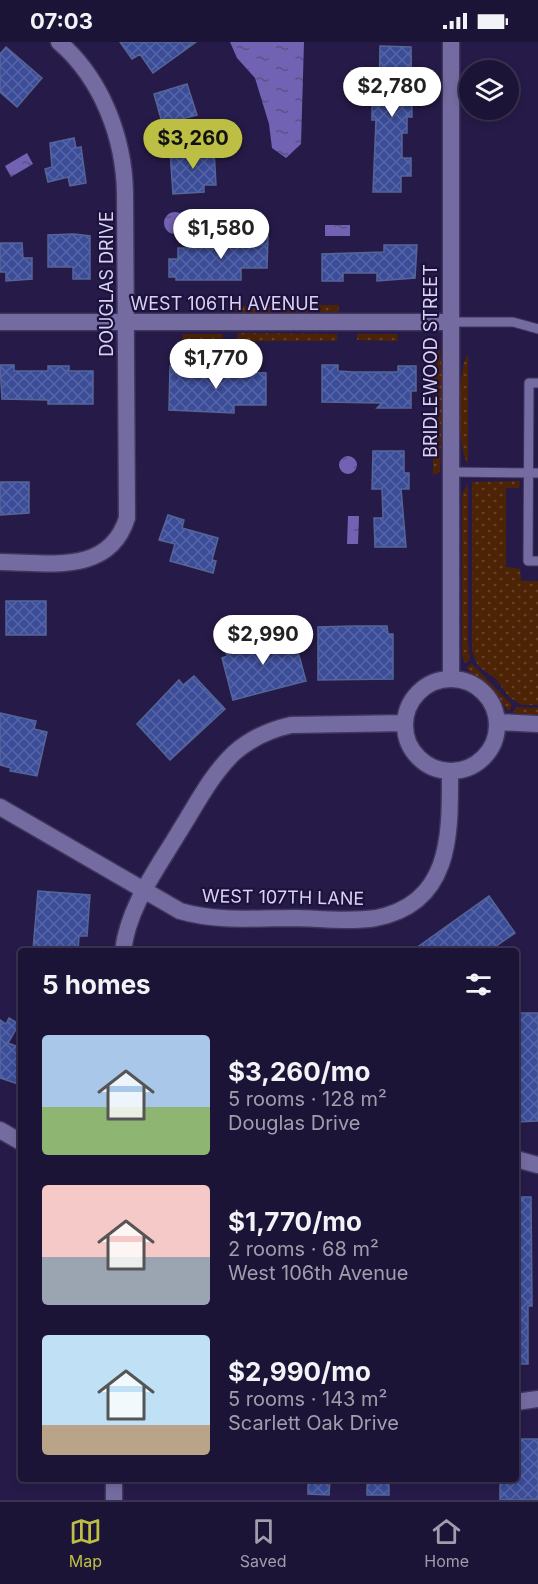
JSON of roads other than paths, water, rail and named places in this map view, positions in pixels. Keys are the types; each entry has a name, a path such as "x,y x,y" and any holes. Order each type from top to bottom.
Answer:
{"street":[{"name":"DOUGLAS DRIVE","path":"0,562 85,561 99,556 116,541 126,521 128,507 125,175 119,144 96,87 59,42"},
{"name":"BRIDLEWOOD STREET","path":"450,680 451,42"},
{"name":"WEST 106TH AVENUE","path":"0,322 449,322"},
{"path":"450,680 468,682 482,692 493,706 497,722 494,741 484,757 468,767 450,771 432,767 417,756 408,741 405,723 409,706 419,692 434,683 450,680"},
{"path":"497,722 538,724"},
{"path":"124,948 130,919 143,892 207,785 247,742 274,729 291,725 405,723"},
{"name":"WEST 107TH LANE","path":"0,807 143,892 180,911 212,917 362,919 387,915 420,896 435,879 449,843 450,771"},
{"path":"0,1130 18,1140"},
{"path":"519,1160 538,1165"},
{"path":"519,1402 538,1399"},
{"path":"114,1482 114,1500"}],"lane":[{"path":"449,322 513,322 538,330"},
{"path":"538,383 529,383 534,428 533,519 528,561 538,561"},
{"path":"449,472 533,472"}],"water":[{"path":"230,42 304,42 301,144 286,158 272,148 269,124 255,78 237,58"},
{"path":"27,153 33,164 11,177 5,166"},
{"path":"175,212 183,215 186,223 183,231 175,234 167,231 164,223 167,215"},
{"path":"325,225 350,225 350,236 325,236"},
{"path":"348,456 356,461 357,465 352,473 348,474 340,469 339,465 344,457"},
{"path":"348,516 359,516 358,544 347,544"}]}
